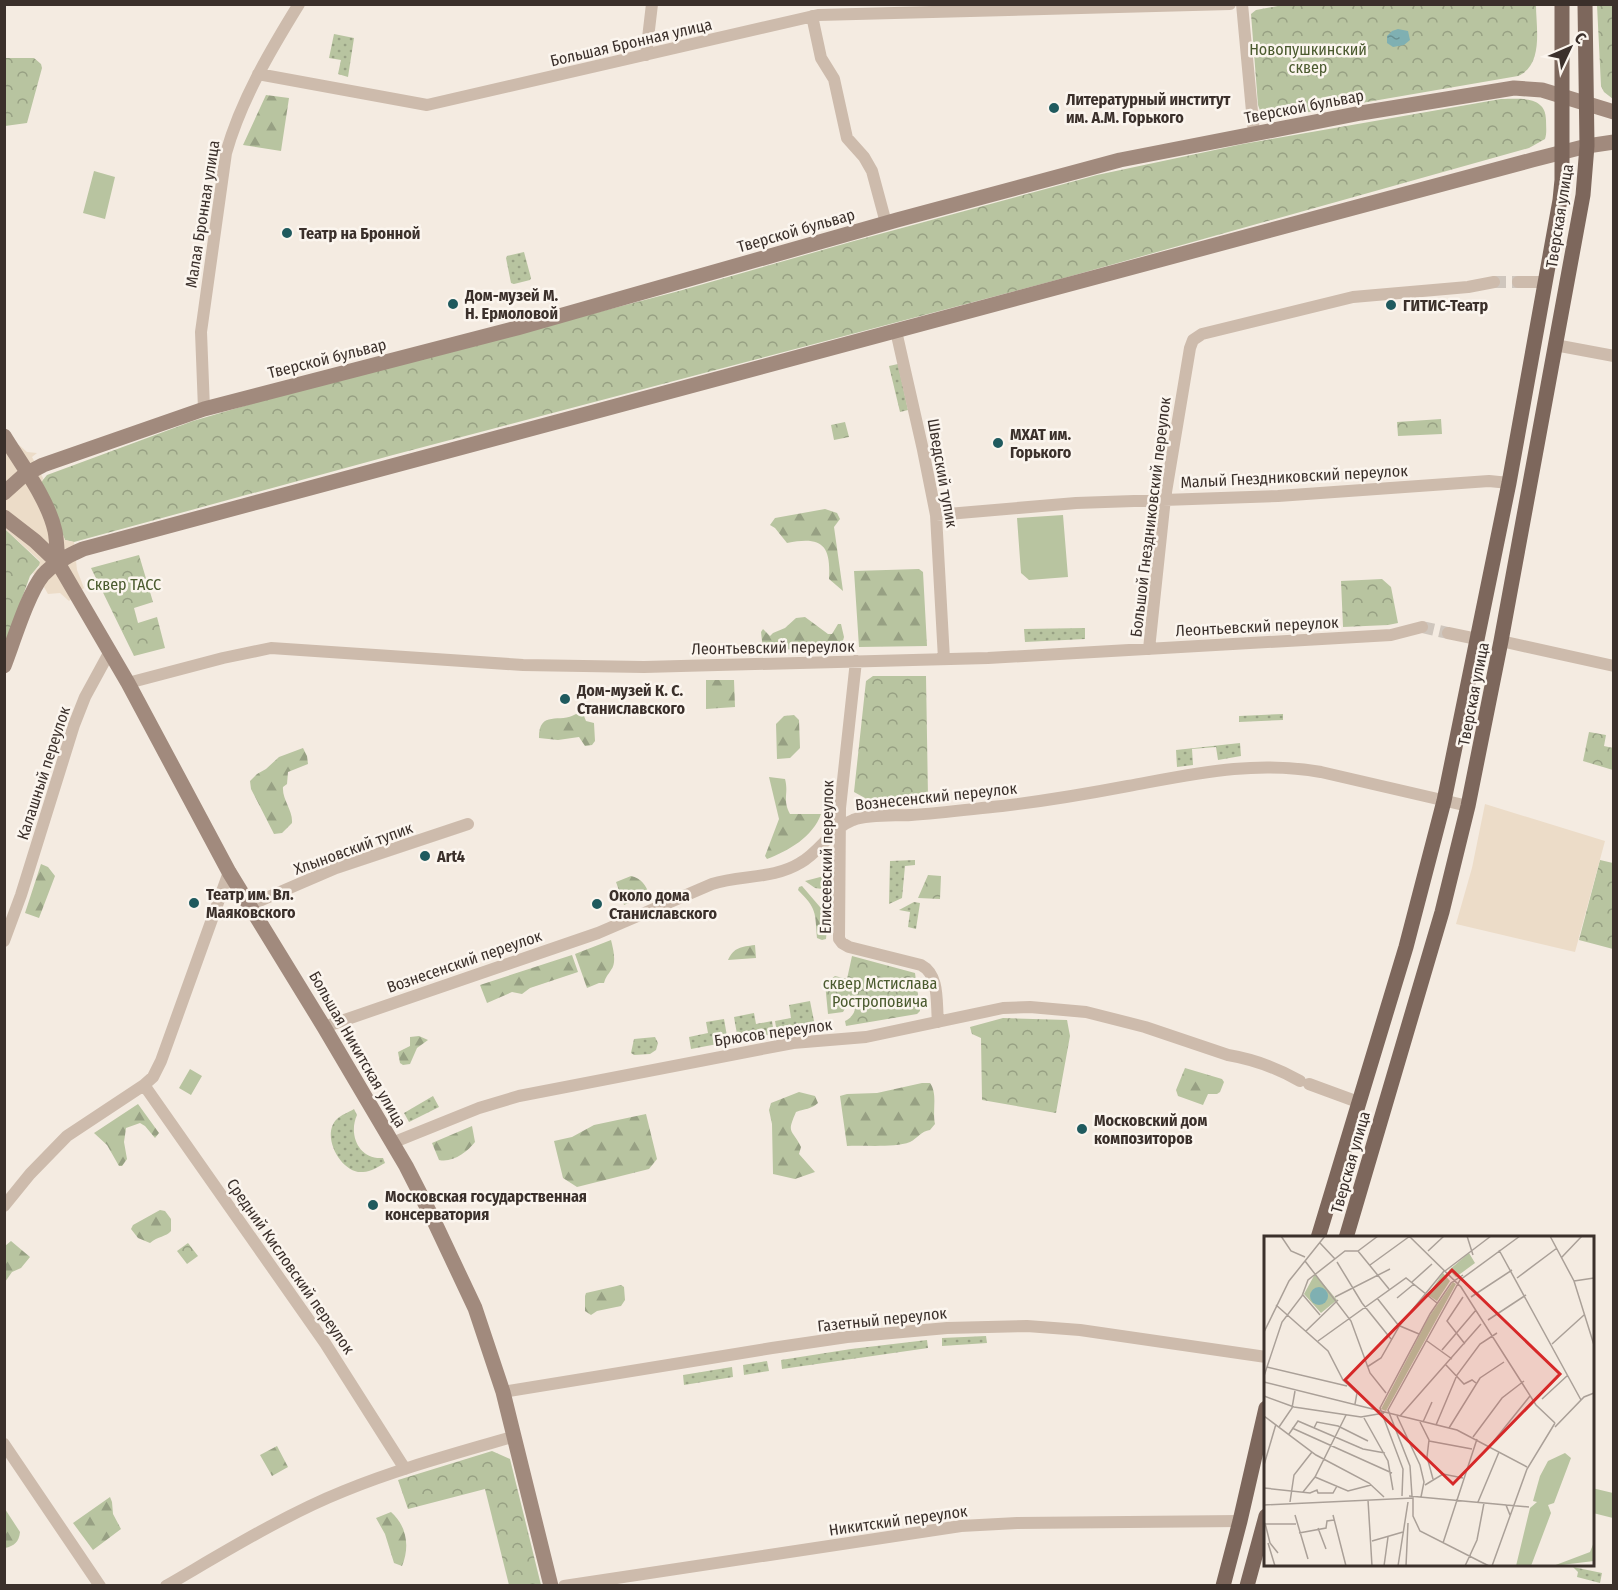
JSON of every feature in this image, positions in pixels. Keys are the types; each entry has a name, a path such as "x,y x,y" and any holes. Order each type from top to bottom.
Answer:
{"main road":[{"name":"Тверская улица","path":"1319,1236 1409,936 1444,801 1509,483 1560,200 1563,96 1562,4"},
{"name":"Тверская улица","path":"1347,1236 1439,922 1468,806 1501,641 1582,195 1587,146 1585,4"},
{"name":"Тверской бульвар","path":"4,493 28,473 43,465 204,409 526,325 1110,162 1361,113 1520,88 1542,90 1614,112"},
{"path":"4,666 22,619 44,574 83,549 1562,152 1614,142"},
{"path":"4,436 28,473 53,523 58,563"},
{"path":"4,517 35,541 58,563"},
{"name":"Большая Никитская улица","path":"58,563 128,683 229,872 324,1027 392,1143 434,1221 475,1308 504,1392 551,1586"},
{"path":"1223,1586 1264,1417"},
{"path":"1247,1586 1264,1523"}],"street":[{"name":"Малая Бронная улица","path":"204,409 201,332 224,161 229,140 258,74 299,4"},
{"path":"646,55 652,4"},
{"name":"Большая Бронная улица","path":"258,74 427,105 646,55 808,13 1009,11 1230,4"},
{"path":"1242,4 1254,134"},
{"path":"808,13 821,58 834,79 847,138 864,156 872,171 886,223"},
{"path":"1518,282 1545,282"},
{"name":"Большой Гнездниковский переулок","path":"1149,649 1165,498 1193,340 1198,336 1353,297 1488,283"},
{"name":"Шведский тупик","path":"896,331 936,516 944,659"},
{"path":"1555,345 1614,356"},
{"name":"Малый Гнездниковский переулок","path":"936,516 1023,507 1165,498 1278,496 1489,481 1509,483"},
{"name":"Леонтьевский переулок","path":"128,683 271,648 533,665 644,667 944,659 1149,649 1391,635 1422,627"},
{"path":"1448,633 1477,639"},
{"path":"1501,641 1614,666"},
{"name":"Калашный переулок","path":"4,941 21,895 74,725 85,697 109,653"},
{"name":"Елисеевский переулок","path":"856,662 839,829 838,936 840,941 849,947 921,965 930,971 934,980 938,1022"},
{"name":"Вознесенский переулок","path":"324,1027 598,933 712,884 728,879 790,869 812,856 847,823 860,818 929,814 1056,800 1175,778 1261,766 1321,772 1468,806"},
{"name":"Хлыновский тупик","path":"250,905 336,868 468,824"},
{"path":"4,1206 21,1184 67,1136 153,1077 161,1061 229,872"},
{"name":"Брюсов переулок","path":"392,1143 479,1108 530,1094 793,1043 866,1037 1003,1008 1040,1007 1086,1012 1144,1027 1291,1075 1305,1083 1358,1102"},
{"name":"Средний Кисловский переулок","path":"144,1085 325,1343 405,1469"},
{"name":"Газетный переулок","path":"504,1392 847,1337 969,1327 1027,1326 1080,1330 1264,1357"},
{"path":"166,1586 323,1500 405,1469 515,1436"},
{"path":"4,1444 100,1586"},
{"name":"Никитский переулок","path":"564,1586 961,1526 1017,1523 1240,1521"}],"green space":[{"name":"Новопушкинский сквер","path":"1288,4 1536,5 1537,45 1532,63 1518,76 1268,119 1262,116 1258,105 1251,14 1256,10"},
{"path":"1597,5 1613,5 1613,99 1604,92 1601,86"},
{"path":"334,34 354,38 348,77 338,74 341,60 329,58"},
{"path":"5,58 34,58 41,64 42,68 27,123 5,126"},
{"path":"266,95 289,98 281,151 243,145"},
{"path":"1501,99 1530,100 1542,106 1546,120 1545,139 1529,148 1064,278 393,455 74,542 65,540 41,486 47,475 193,421 281,395 679,291 1097,175 1243,144"},
{"path":"94,171 115,177 105,219 83,213"},
{"path":"524,252 531,278 511,283 506,258"},
{"path":"898,364 908,410 900,412 889,366"},
{"path":"1441,419 1442,434 1398,436 1397,422"},
{"path":"845,422 849,437 834,440 831,425"},
{"path":"825,509 837,513 840,519 834,527 843,591 829,579 828,558 822,546 809,541 787,543 770,525 775,518"},
{"path":"1063,515 1068,577 1029,580 1021,573 1017,518"},
{"path":"5,529 41,563 30,576 5,645"},
{"name":"Сквер ТАСС","path":"139,555 153,602 134,608 138,623 157,617 165,648 134,656 91,568"},
{"path":"919,569 923,572 927,646 859,647 854,571"},
{"path":"1382,579 1391,587 1398,623 1343,627 1341,581"},
{"path":"805,617 828,634 832,634 838,624 841,624 844,637 841,648 763,650 761,632 763,629 770,636 785,628 796,618"},
{"path":"1085,628 1085,639 1025,642 1024,629"},
{"path":"873,676 926,676 928,797 916,804 869,805 865,798 854,792 866,681"},
{"path":"706,680 734,680 735,707 706,709"},
{"path":"576,714 594,723 595,741 592,745 585,746 579,737 558,740 539,738 540,729 546,720"},
{"path":"1283,714 1283,720 1239,722 1239,716"},
{"path":"794,715 799,720 800,748 790,758 777,759 776,724 784,716"},
{"path":"1589,732 1606,735 1604,746 1613,748 1613,770 1583,761"},
{"path":"1240,743 1241,756 1218,760 1216,747 1192,749 1193,765 1177,767 1176,750"},
{"path":"303,748 308,764 288,772 287,784 283,787 292,823 282,833 274,834 251,789 250,781 279,757"},
{"path":"769,777 785,779 786,804 790,814 821,814 812,830 799,842 767,859 765,856 779,819"},
{"path":"915,860 915,865 905,866 902,898 889,904 890,861"},
{"path":"1600,860 1613,863 1613,949 1579,940"},
{"path":"41,864 48,867 55,876 39,918 25,913"},
{"path":"928,875 941,876 940,899 918,898"},
{"path":"631,876 643,882 649,894 624,905 616,882"},
{"path":"824,876 830,882 829,900 825,901 822,889 815,888 805,881"},
{"path":"802,886 820,907 829,906 826,939 817,938 814,911 798,890"},
{"path":"914,902 920,903 916,929 908,927 910,912 899,910"},
{"path":"611,940 614,955 613,967 604,983 587,988 575,954"},
{"path":"755,945 756,958 728,960 738,948"},
{"path":"572,955 578,972 530,988 522,994 512,992 487,1003 480,985"},
{"name":"сквер Мстислава Ростроповича","path":"852,956 915,973 920,1011 917,1014 846,1026 845,1021 852,1016 855,1009 849,994 842,1001 846,1007 843,1012 828,1014 825,983 835,976 847,979"},
{"path":"810,1001 815,1026 777,1033 775,1021 791,1018 789,1005"},
{"path":"754,1013 756,1024 772,1021 774,1034 738,1040 734,1017"},
{"path":"1003,1018 1067,1020 1070,1036 1056,1113 982,1100 981,1038 972,1034 970,1027"},
{"path":"724,1019 728,1042 691,1049 689,1037 708,1033 706,1022"},
{"path":"419,1036 428,1040 417,1048 410,1064 403,1065 400,1063 398,1052 410,1046 410,1037"},
{"path":"655,1037 658,1043 656,1050 650,1054 634,1055 631,1053 634,1039"},
{"path":"1185,1068 1222,1079 1224,1082 1220,1092 1208,1094 1203,1105 1178,1096 1176,1090"},
{"path":"190,1069 202,1076 191,1095 179,1088"},
{"path":"930,1083 934,1092 935,1124 930,1130 903,1144 847,1146 840,1096 877,1093"},
{"path":"799,1092 815,1096 818,1103 796,1112 791,1124 791,1131 801,1147 799,1154 815,1172 795,1179 773,1174 772,1124 769,1110 771,1103"},
{"path":"433,1096 439,1107 409,1122 404,1113"},
{"path":"138,1104 159,1133 155,1138 140,1123 126,1128 124,1142 127,1159 122,1166 119,1166 107,1145 94,1133"},
{"path":"354,1109 357,1115 354,1130 358,1145 368,1155 383,1158 385,1163 366,1172 355,1171 347,1167 335,1152 332,1143 332,1126 337,1119"},
{"path":"646,1114 657,1159 649,1169 577,1187 563,1178 554,1141 572,1137 594,1125"},
{"path":"472,1126 475,1142 472,1146 454,1158 439,1160 432,1143"},
{"path":"160,1210 165,1211 171,1219 171,1231 150,1243 138,1238 131,1229 133,1225"},
{"path":"11,1241 30,1257 21,1268 12,1272 5,1282 5,1246"},
{"path":"188,1243 198,1256 187,1264 177,1251"},
{"path":"621,1285 624,1287 625,1300 621,1306 597,1311 591,1315 585,1311 586,1293"},
{"path":"986,1336 987,1343 942,1346 942,1338"},
{"path":"927,1340 928,1348 782,1369 781,1360"},
{"path":"767,1361 769,1371 744,1375 743,1365"},
{"path":"732,1367 733,1377 684,1385 683,1375"},
{"path":"277,1446 288,1467 272,1476 260,1455"},
{"path":"492,1451 510,1459 541,1585 509,1585 485,1489 408,1509 398,1480"},
{"path":"1594,1488 1613,1493 1613,1518 1594,1513"},
{"path":"110,1497 113,1514 121,1529 93,1550 73,1523"},
{"path":"5,1509 20,1532 16,1543 5,1548"},
{"path":"391,1512 401,1524 406,1537 406,1552 402,1566 394,1563 385,1534 376,1518"},
{"path":"1573,1567 1602,1573 1600,1583 1577,1577 1578,1572"}],"shaded area":[{"path":"19,445 27,452 37,453 32,457 43,478 41,486 65,540 74,542 77,570 84,588 69,601 60,593 48,594 33,573 39,567 40,561 5,529 5,447 11,448"},
{"path":"1485,804 1605,841 1575,952 1456,924 1472,868"}],"water":[{"path":"1398,29 1408,31 1410,40 1404,45 1393,47 1387,43 1387,36"}],"tunnel":[{"path":"1494,282 1518,282"},
{"path":"1422,627 1448,633"}],"place":[{"name":"Литературный институт им. А.М. Горького","path":"1054,108"},
{"name":"Театр на Бронной","path":"287,233"},
{"name":"Дом-музей М. Н. Ермоловой","path":"453,304"},
{"name":"ГИТИС-Театр","path":"1391,305"},
{"name":"МХАТ им. Горького","path":"998,443"},
{"name":"Дом-музей К. С. Станиславского","path":"565,699"},
{"name":"Art4","path":"425,856"},
{"name":"Театр им. Вл. Маяковского","path":"194,903"},
{"name":"Около дома Станиславского","path":"597,904"},
{"name":"Московский дом композиторов","path":"1082,1129"},
{"name":"Московская государственная консерватория","path":"373,1205"}]}
